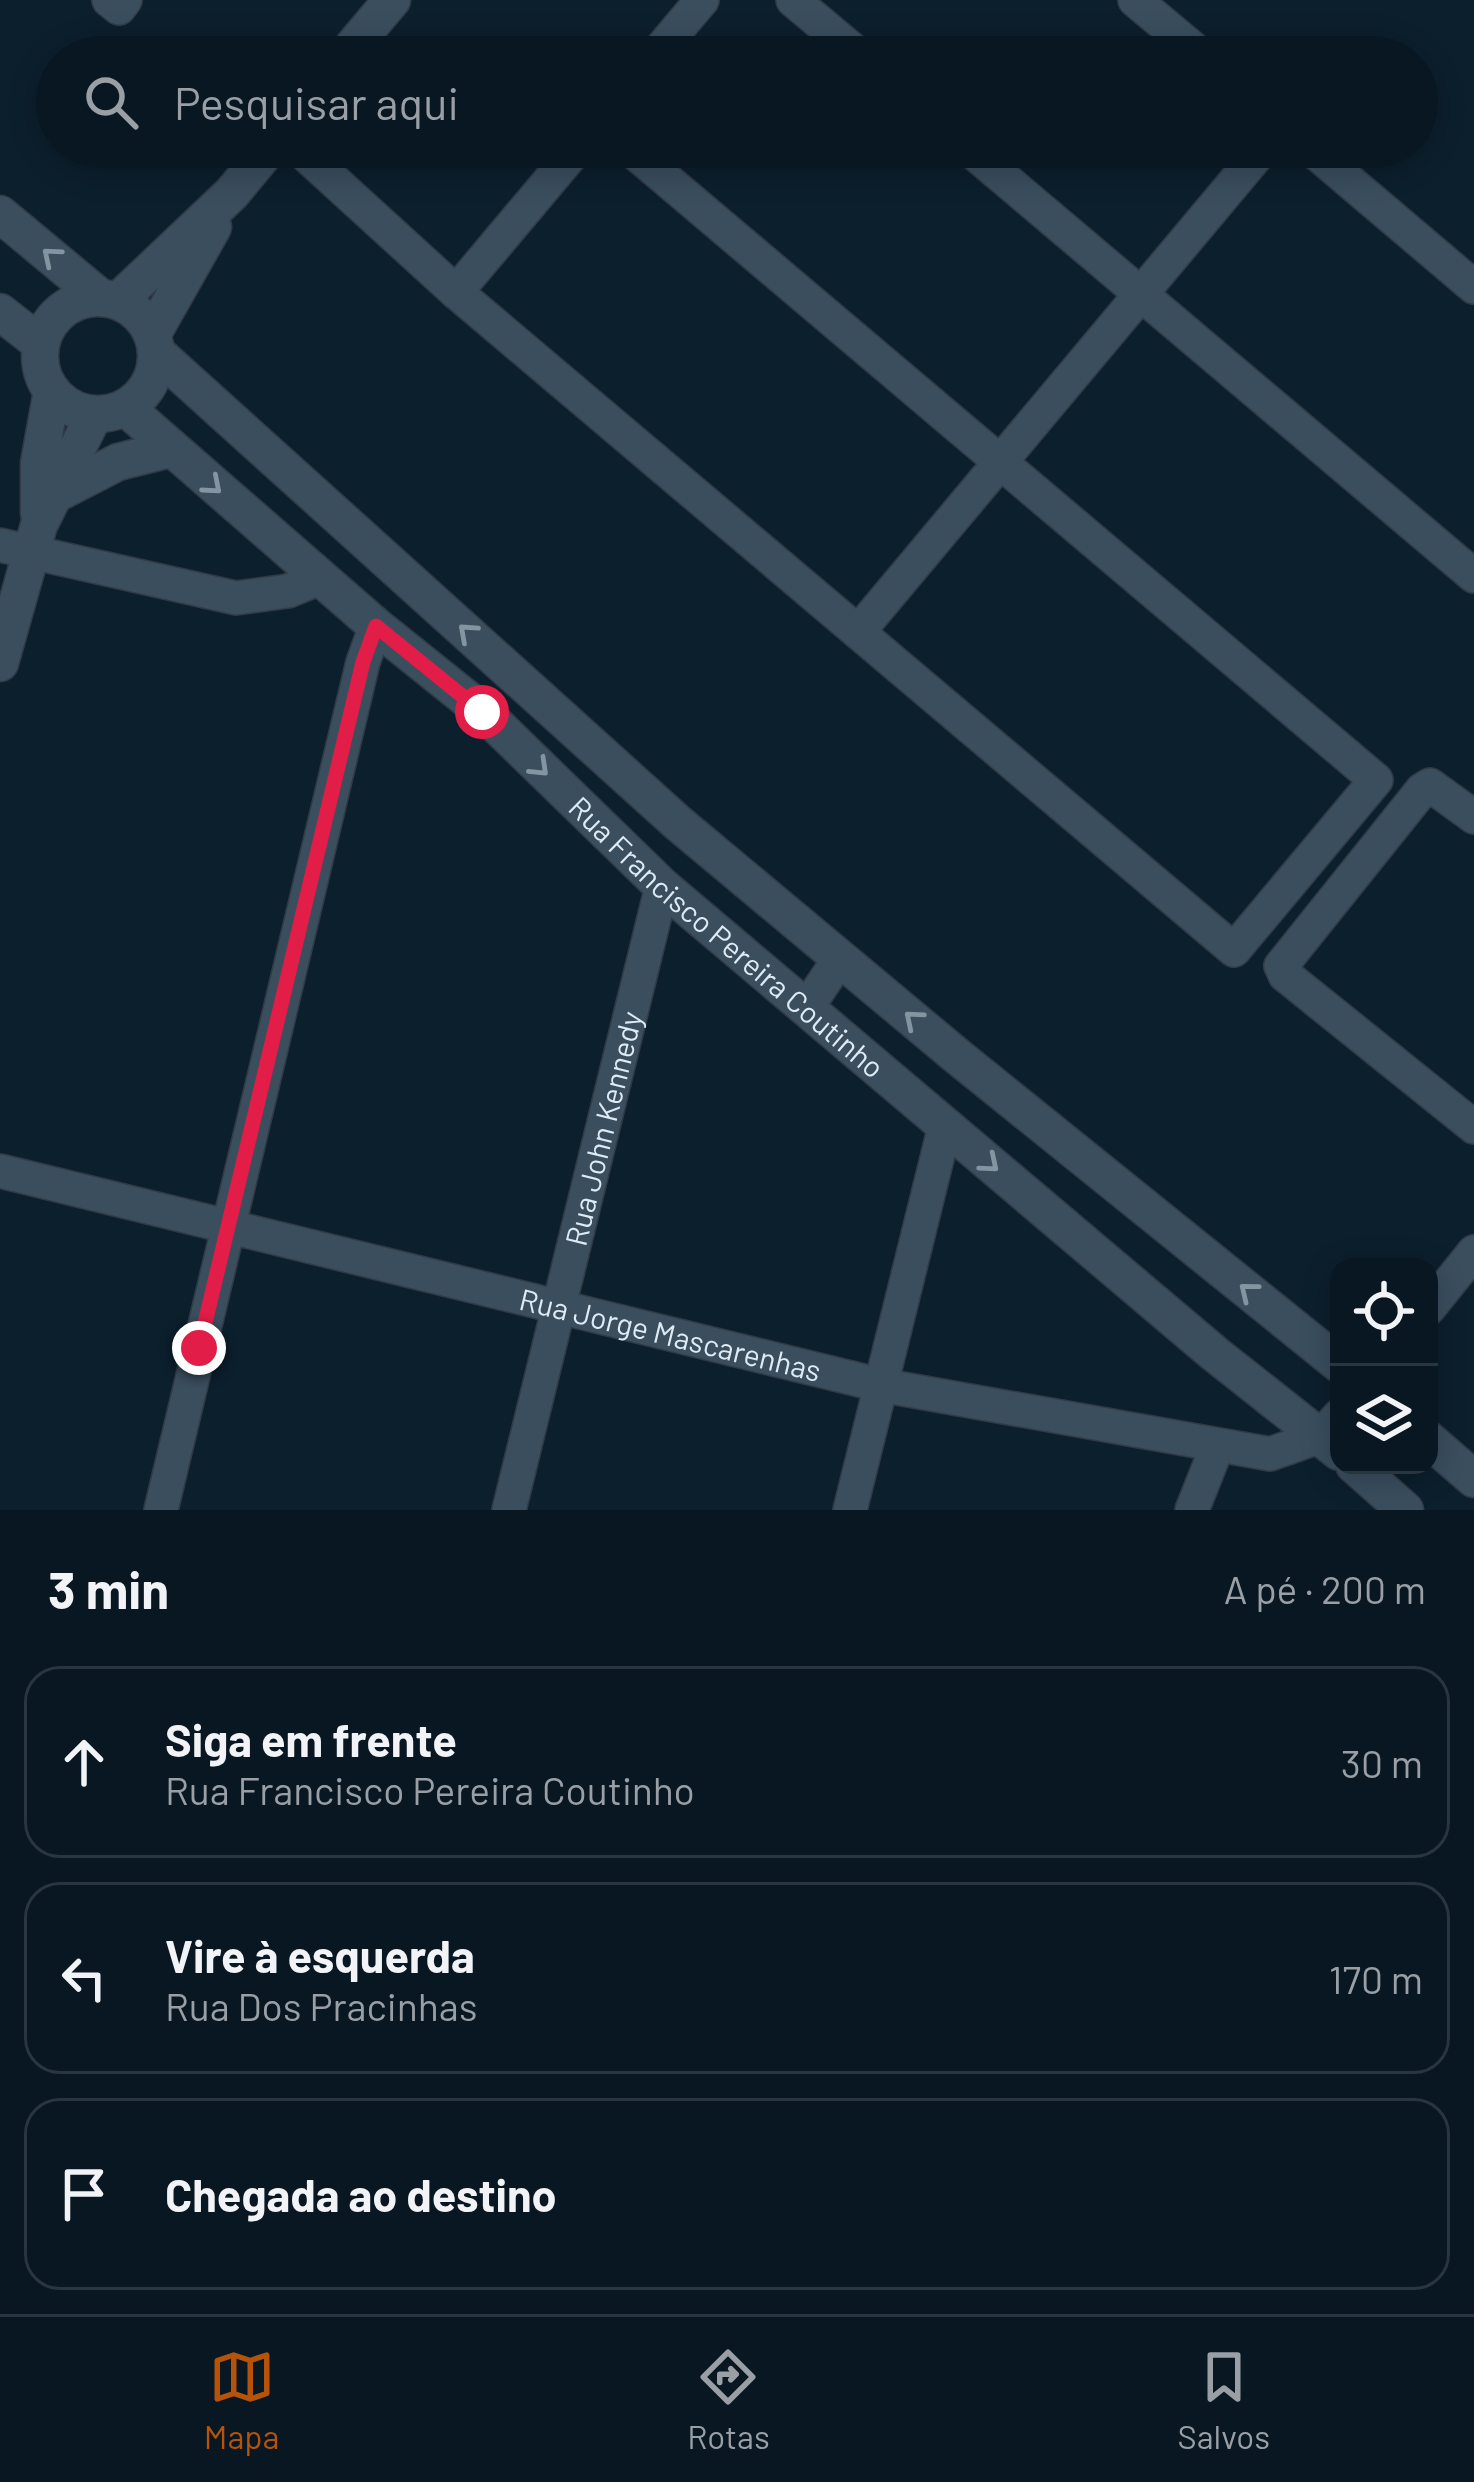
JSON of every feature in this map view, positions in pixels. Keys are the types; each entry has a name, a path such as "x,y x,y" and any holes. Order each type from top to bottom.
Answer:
{"street":[{"path":"109,0 118,8 125,0"},
{"path":"362,36 392,0"},
{"path":"672,36 702,0"},
{"path":"794,0 836,36"},
{"path":"1135,0 1178,36"},
{"path":"110,411 63,404 43,377 41,344 56,315 85,299 109,300 232,193 253,168"},
{"path":"320,168 456,292 1234,950 1376,780 653,168"},
{"path":"456,292 560,168"},
{"path":"993,168 1474,576"},
{"path":"858,632 1246,168"},
{"path":"1334,168 1474,287"},
{"path":"31,530 110,411 149,384 154,344 232,193"},
{"path":"0,214 109,300 144,321 154,344"},
{"path":"0,312 41,344"},
{"name":"Rua Francisco Pereira Coutinho","path":"154,344 678,823 1330,1357"},
{"path":"0,663 31,530 52,392"},
{"name":"Rua Francisco Pereira Coutinho","path":"110,411 170,449 482,712 662,886 1215,1354 1330,1433"},
{"path":"31,530 118,462 170,449"},
{"path":"31,530 236,598 288,590 320,578"},
{"path":"161,1510 363,662 376,626"},
{"path":"1474,817 1430,784 1280,966 1285,975 1474,1127"},
{"name":"Rua John Kennedy","path":"509,1510 662,886"},
{"path":"806,1009 840,958"},
{"path":"850,1510 945,1126"},
{"name":"Rua Jorge Mascarenhas","path":"0,1171 880,1385 1270,1454 1330,1436"},
{"path":"1438,1297 1474,1252"},
{"path":"1192,1510 1217,1447"},
{"path":"1438,1449 1474,1479"},
{"path":"1364,1474 1405,1510"}],"route":[{"path":"199,1348 363,662 376,626 482,712"}]}
